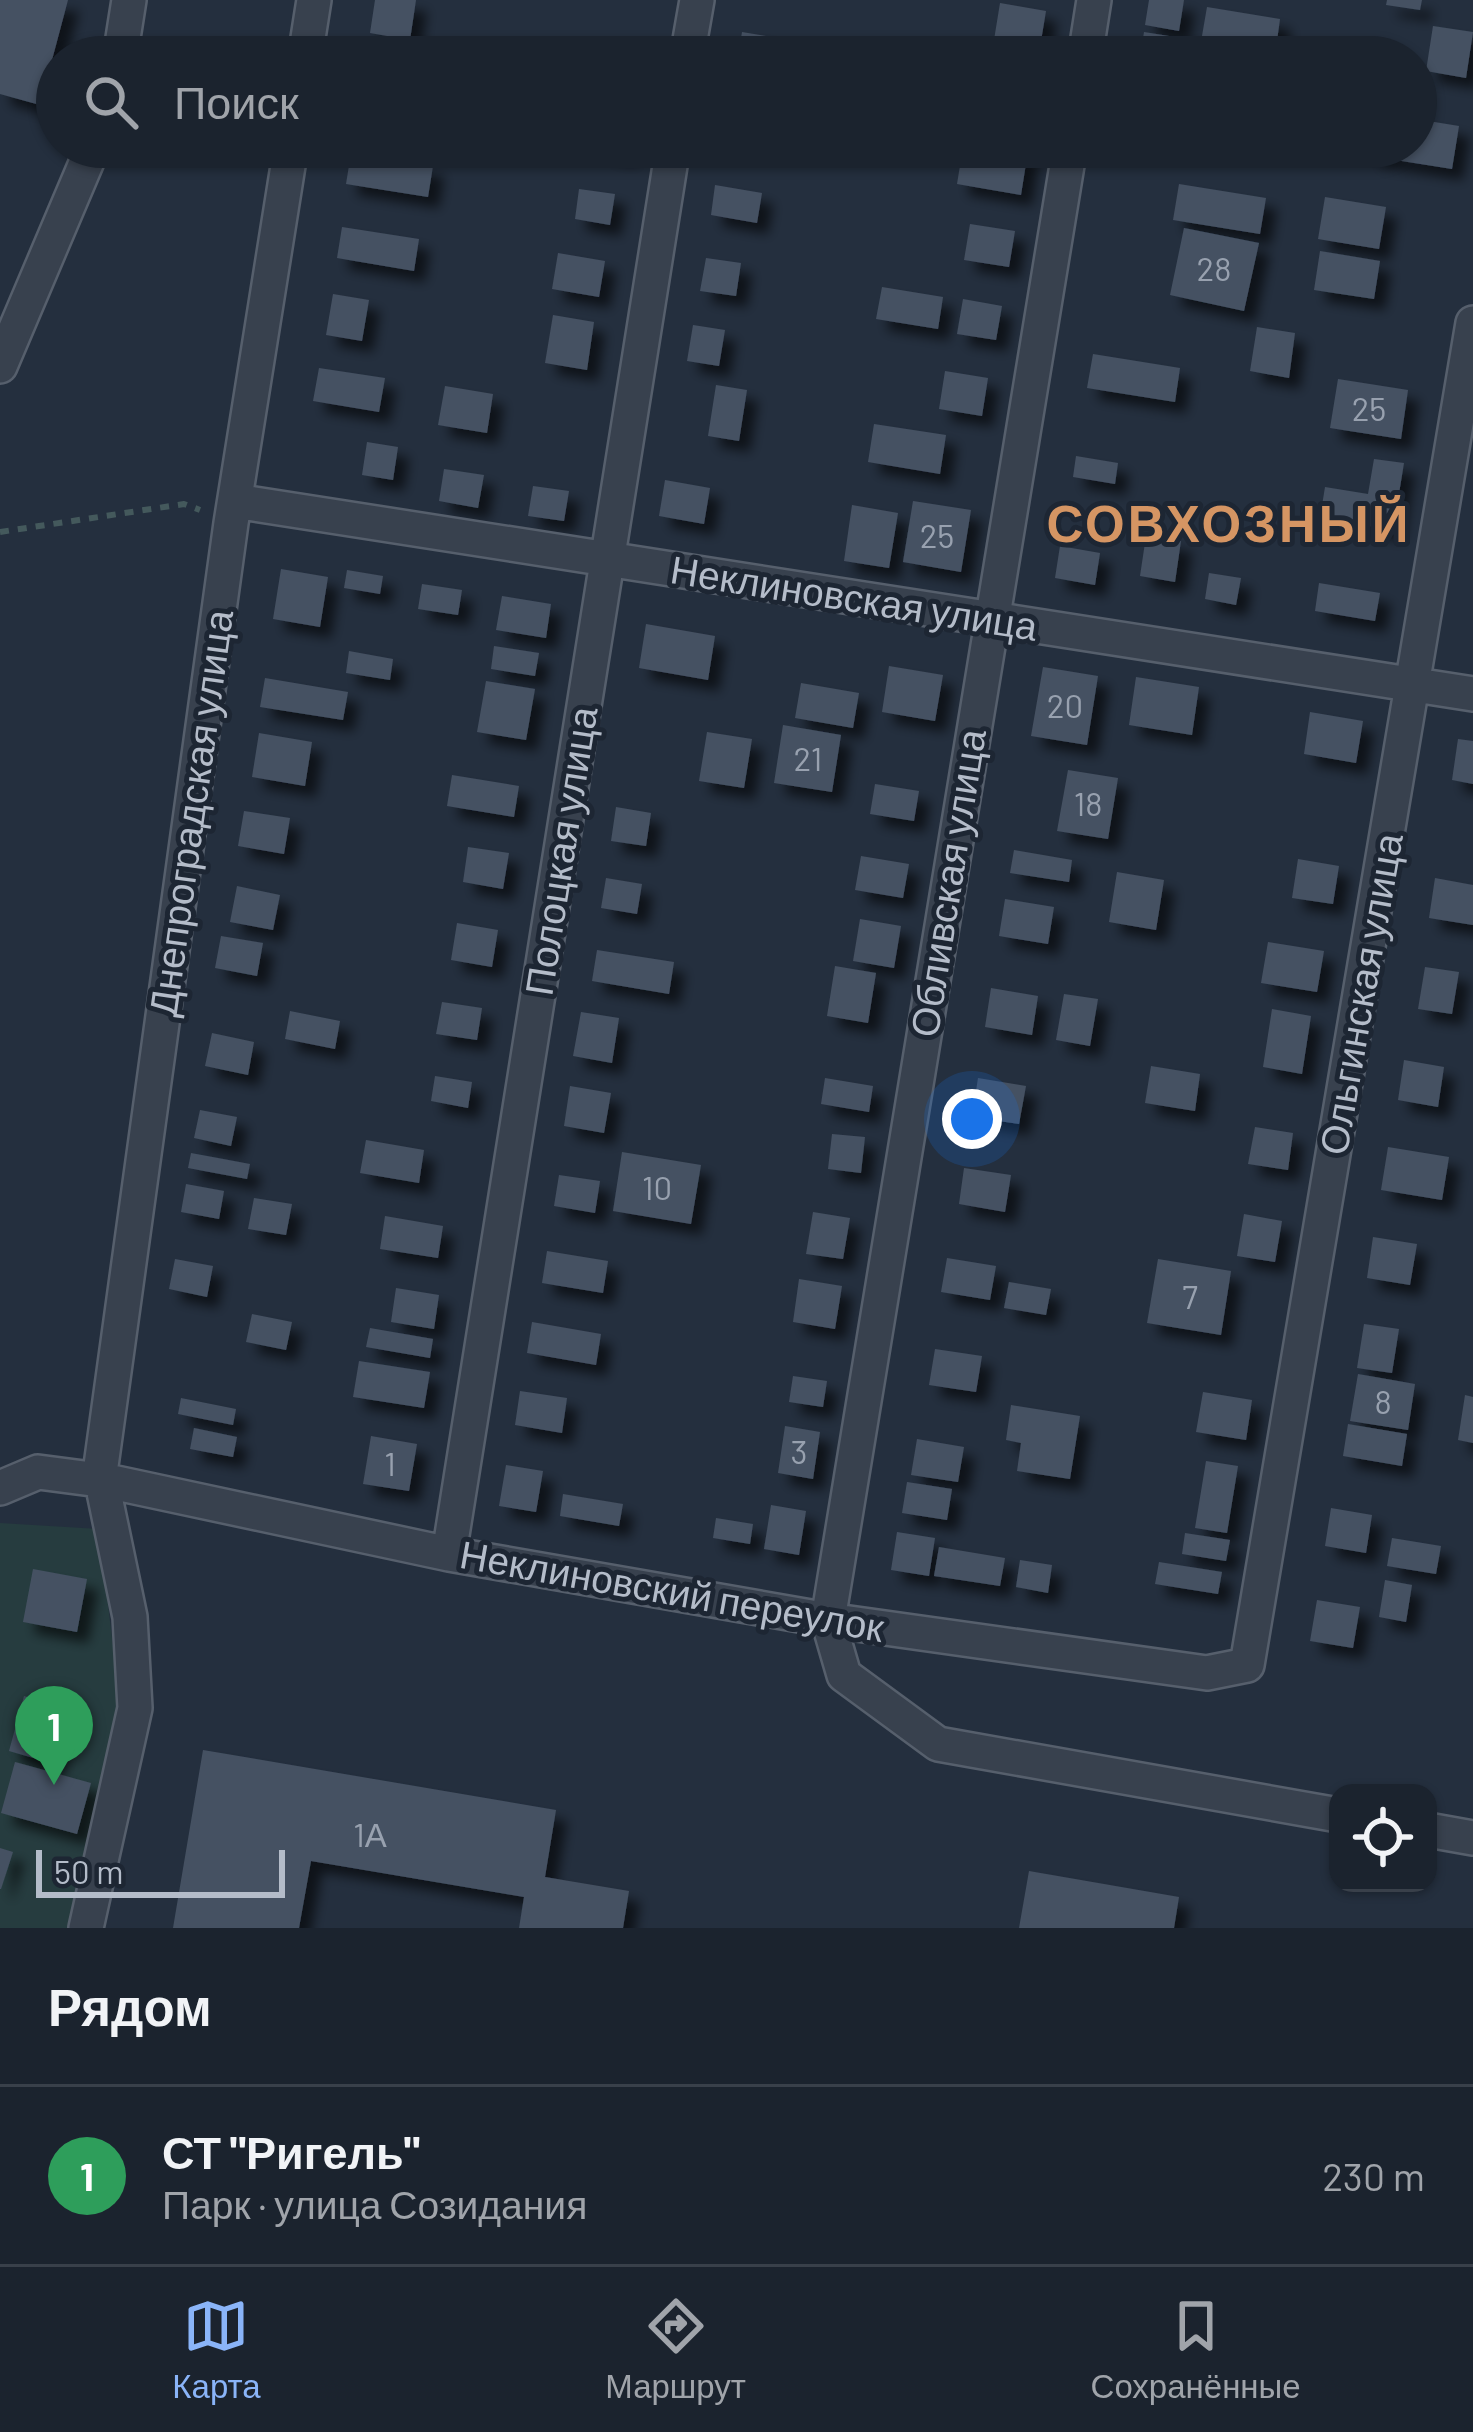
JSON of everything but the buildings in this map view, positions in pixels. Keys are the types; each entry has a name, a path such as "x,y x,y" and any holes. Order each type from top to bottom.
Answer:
{"street":[{"path":"123,36 129,0"},
{"path":"308,36 314,0"},
{"path":"691,36 697,0"},
{"path":"1088,36 1094,0"},
{"path":"0,366 84,168"},
{"name":"Днепроградская улица","path":"100,1481 233,512 288,168"},
{"name":"Полоцкая улица","path":"448,1554 670,168"},
{"name":"Обливская улица","path":"828,1620 1067,168"},
{"name":"Ольгинская улица","path":"1247,1665 1473,322"},
{"name":"Неклиновская улица","path":"233,512 608,560 1473,694"},
{"name":"Неклиновский переулок","path":"0,1488 38,1472 448,1554 828,1620 1207,1673 1247,1665"},
{"path":"86,1928 135,1708 130,1617 100,1481"},
{"path":"828,1620 844,1675 938,1744 1329,1812"},
{"path":"1437,1832 1473,1838"}],"path":[{"path":"0,532 184,504 233,512"}],"green space":[{"path":"0,1523 99,1529 121,1713 79,1928 0,1928"}],"place":[{"name":"СТ \"Ригель\"","path":"54,1785"}],"district":[{"name":"СОВХОЗНЫЙ","path":"1229,524"}]}
